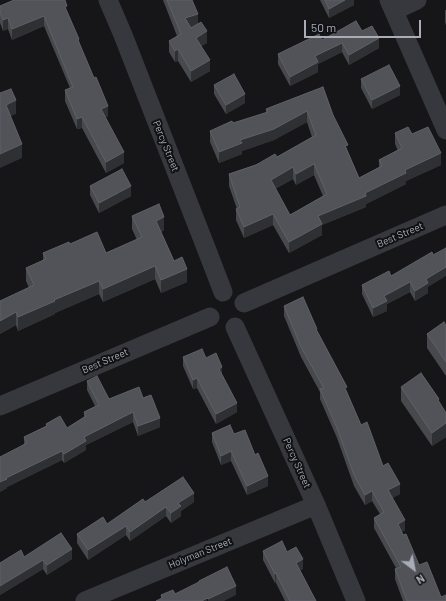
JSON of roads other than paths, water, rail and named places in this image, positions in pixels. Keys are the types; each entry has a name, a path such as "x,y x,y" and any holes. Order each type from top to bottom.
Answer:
{"street":[{"name":"Percy Street","path":"108,0 222,292"},
{"path":"417,0 391,5 446,130"},
{"name":"Best Street","path":"244,303 446,215"},
{"path":"222,292 235,294 240,297 245,305 244,318 235,327 223,328 212,321 210,317 209,311 212,299 222,292"},
{"name":"Best Street","path":"0,406 210,317"},
{"name":"Percy Street","path":"235,327 316,505 356,601"},
{"name":"Holyman Street","path":"84,601 316,505"}]}
